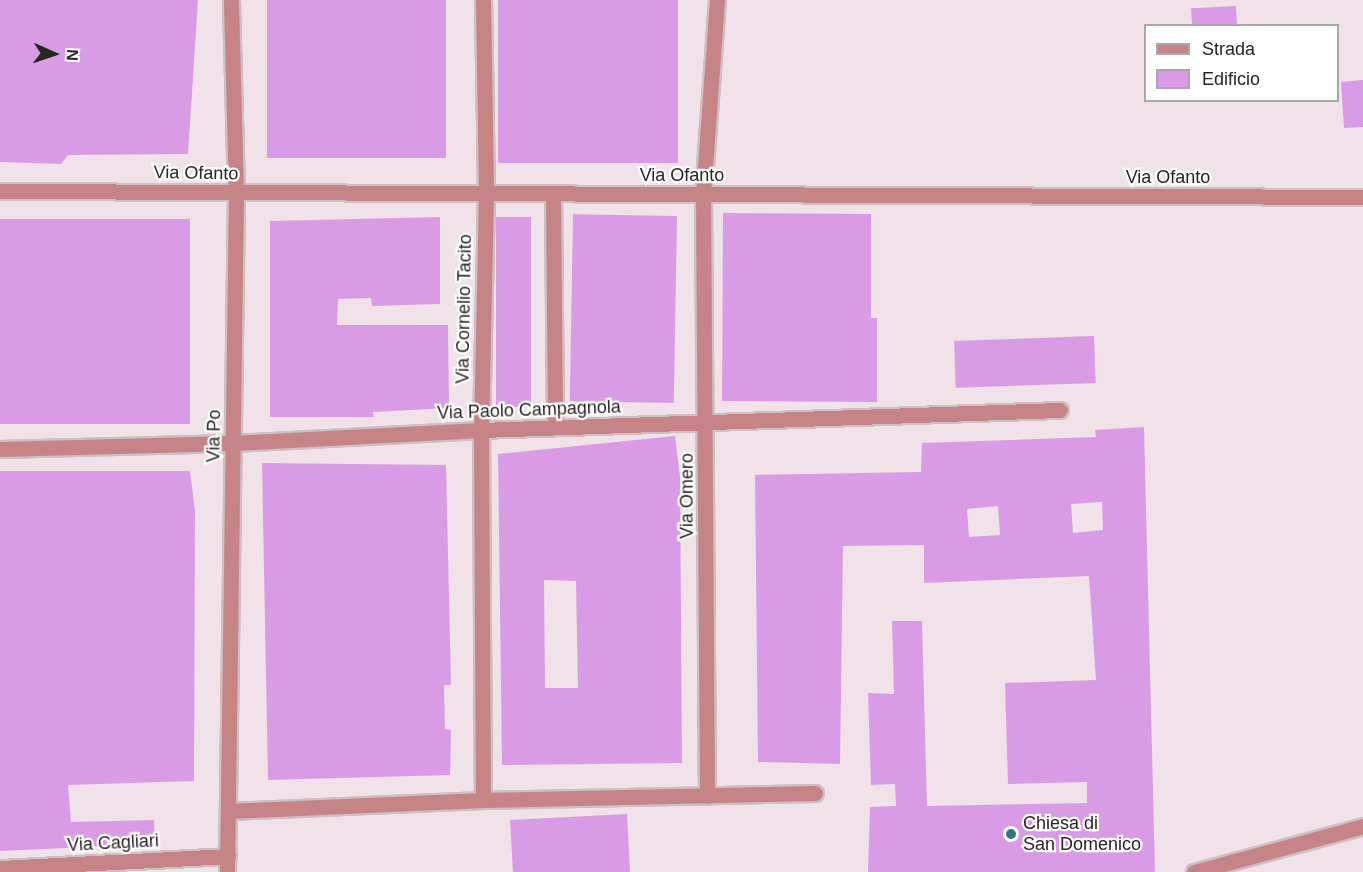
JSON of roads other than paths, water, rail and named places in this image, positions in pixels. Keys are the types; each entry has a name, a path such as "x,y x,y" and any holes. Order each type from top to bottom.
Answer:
{"street":[{"name":"Via Po","path":"227,872 236,193 231,0"},
{"name":"Via Cornelio Tacito","path":"483,0 486,194 481,430 483,800"},
{"name":"Via Omero","path":"707,796 707,424 703,195 717,0"},
{"name":"Via Ofanto","path":"0,191 1363,197"},
{"path":"553,194 555,427"},
{"name":"Via Paolo Campagnola","path":"0,449 233,444 481,430 707,424 1060,410"},
{"path":"229,811 483,800 815,793"},
{"path":"1194,872 1363,826"},
{"name":"Via Cagliari","path":"0,868 228,856"}],"place":[{"name":"Chiesa di San Domenico","path":"1011,834"}]}
